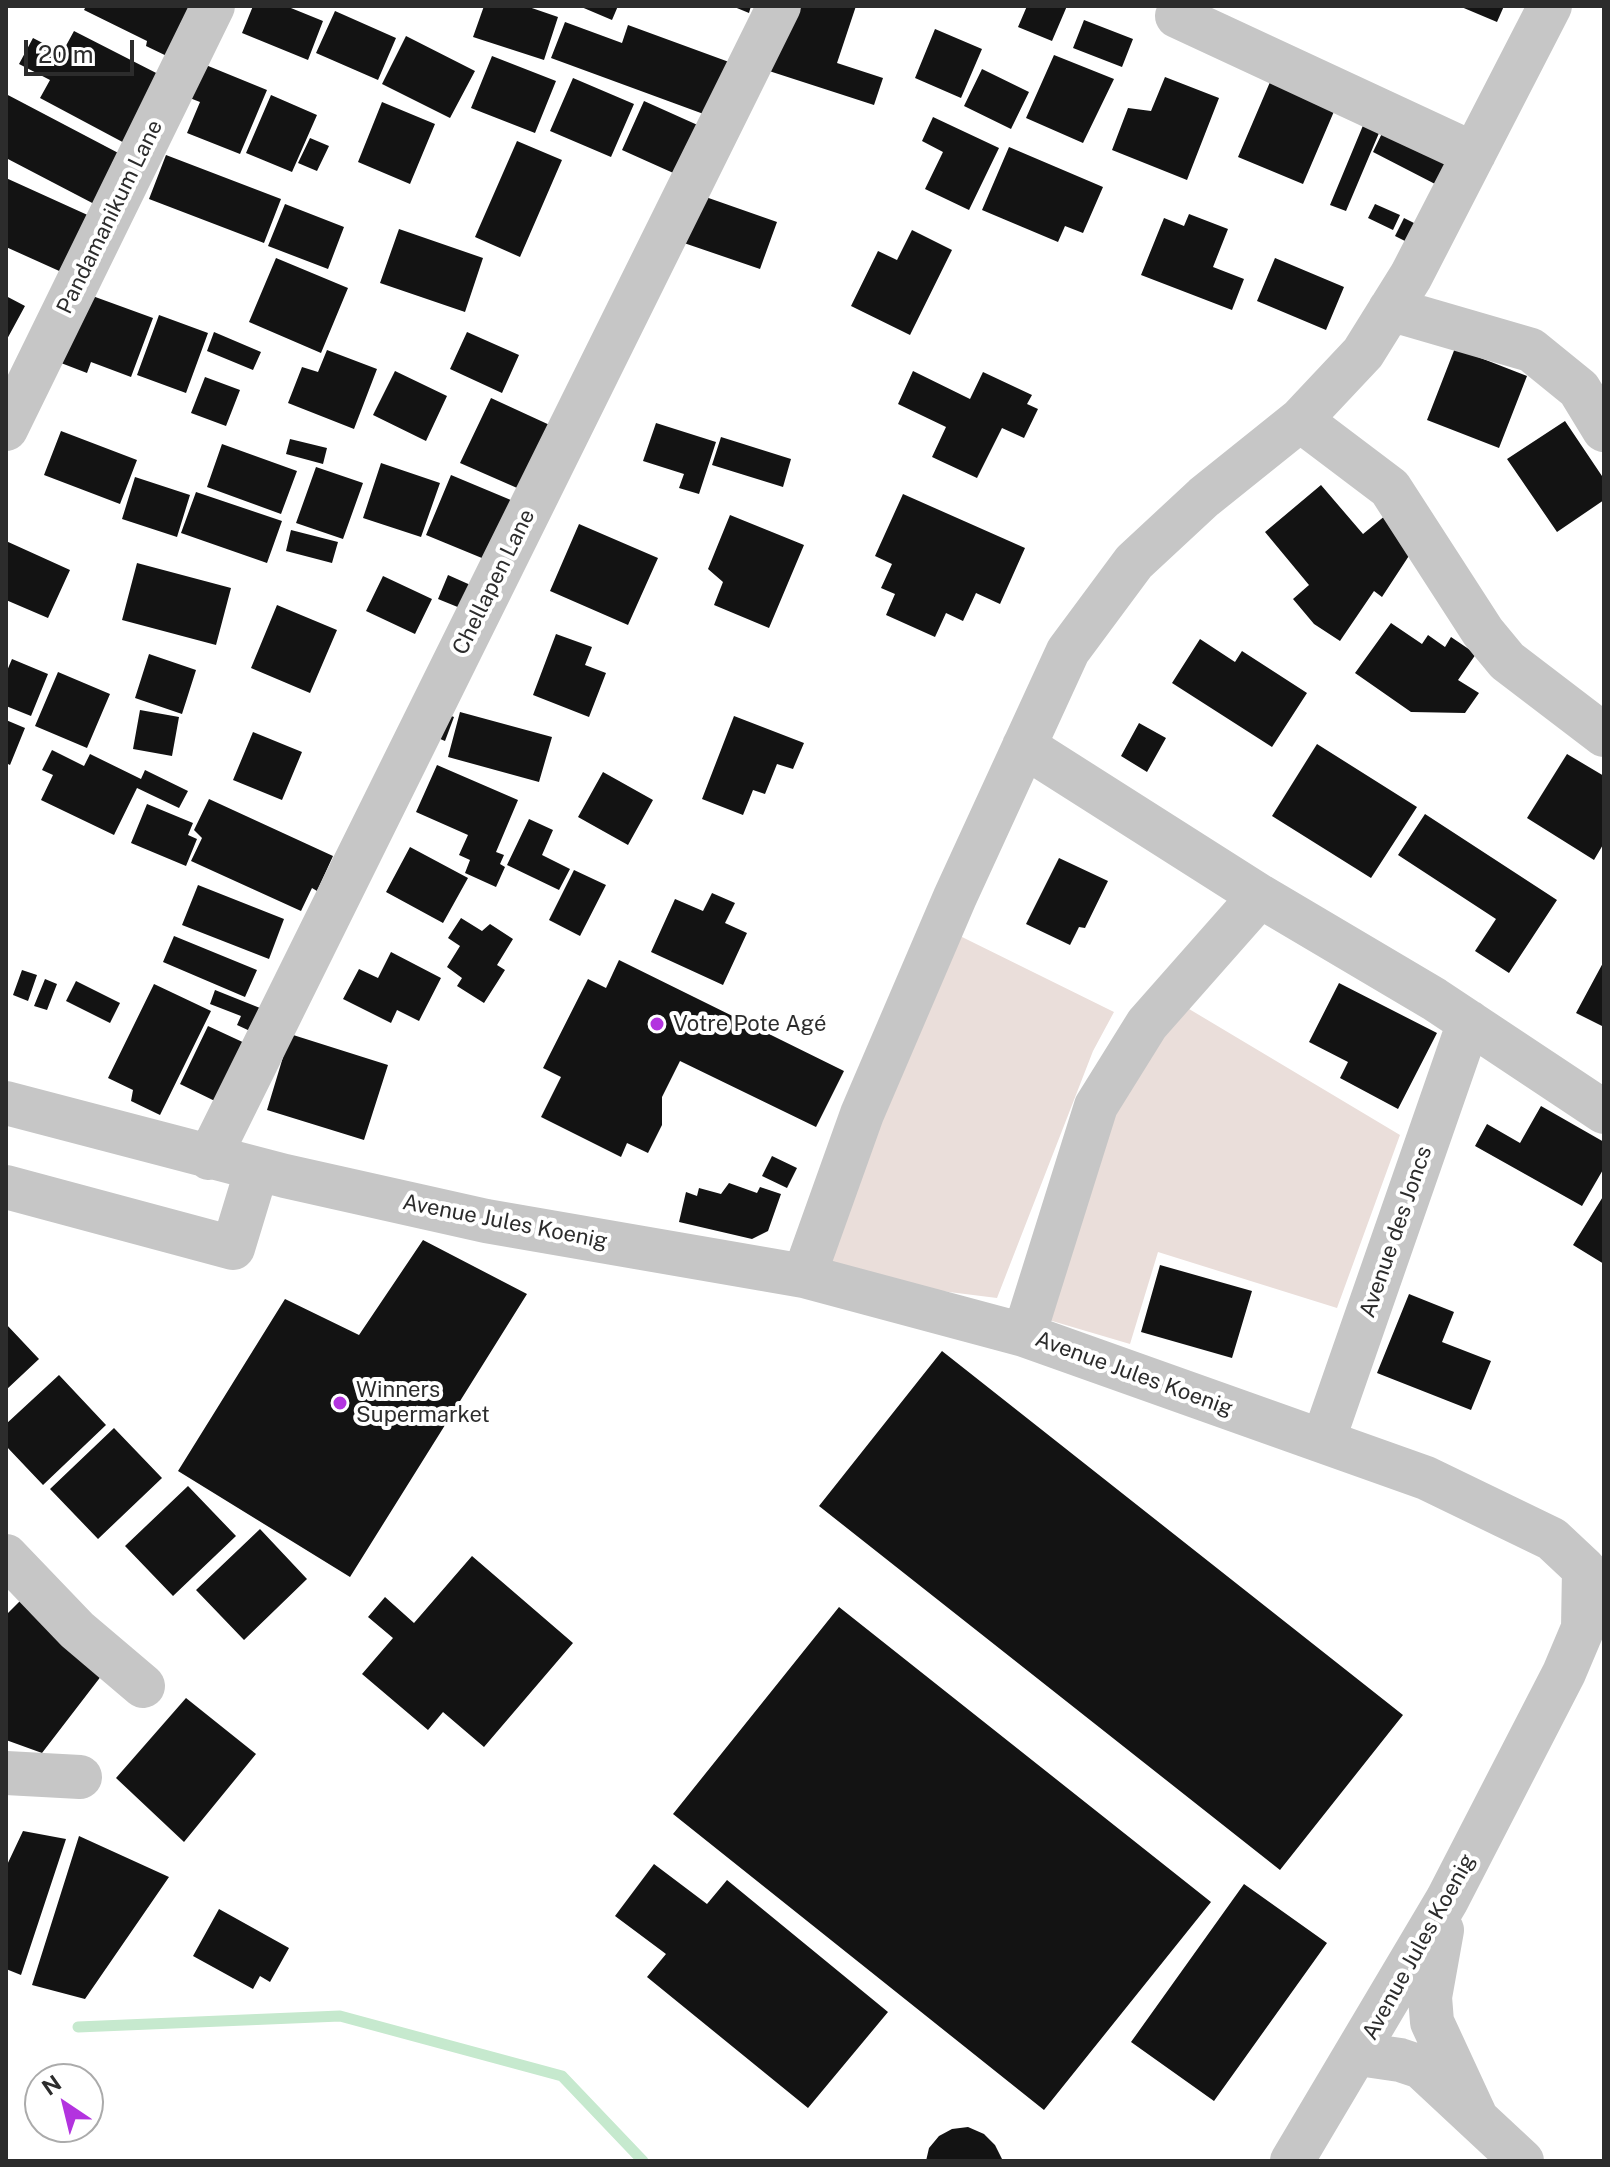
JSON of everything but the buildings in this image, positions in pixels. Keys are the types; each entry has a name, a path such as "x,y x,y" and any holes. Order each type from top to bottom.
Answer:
{"street":[{"name":"Pandamanikum Lane","path":"6,429 213,6"},
{"name":"Chellapen Lane","path":"209,1158 779,6"},
{"path":"804,1276 862,1114 1068,651 1134,562 1204,497 1300,420 1363,353 1474,154 1550,6"},
{"path":"1177,16 1474,154"},
{"path":"1390,309 1531,350 1579,389 1604,430"},
{"path":"1300,420 1390,488 1483,632 1507,661 1604,735"},
{"path":"1024,746 1260,896 1469,1022 1604,1112"},
{"path":"1024,1335 1096,1106 1147,1024 1260,896"},
{"name":"Avenue des Joncs","path":"1323,1441 1469,1022"},
{"name":"Avenue Jules Koenig","path":"6,1103 209,1158 486,1221 804,1276 1024,1335 1426,1478 1552,1539 1594,1572 1583,1628 1564,1673 1447,1900 1292,2161"},
{"path":"6,1187 233,1248 257,1169"},
{"path":"6,1556 77,1630 143,1686"},
{"path":"6,1773 80,1777"},
{"path":"1447,1900 1430,1997 1432,2022 1475,2115"},
{"path":"1438,2037 1400,2021 1369,2036 1400,2060 1421,2067 1522,2161"}],"shaded area":[{"path":"960,936 1114,1012 1093,1051 997,1298 909,1287 821,1260"},
{"path":"1174,1000 1400,1135 1337,1308 1158,1252 1130,1344 1042,1318 1106,1133"}],"waterway":[{"path":"78,2027 340,2016 562,2076 643,2161"}],"place":[{"name":"Votre Pote Agé","path":"657,1024"},
{"name":"Winners Supermarket","path":"340,1403"}]}
